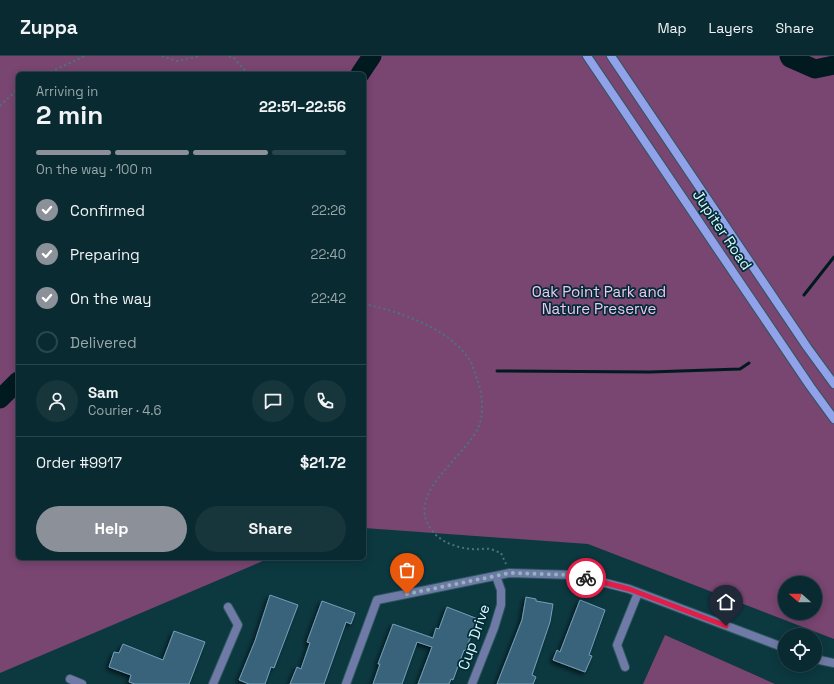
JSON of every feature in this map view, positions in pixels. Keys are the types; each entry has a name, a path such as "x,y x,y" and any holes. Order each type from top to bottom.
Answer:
{"main road":[{"name":"Jupiter Road","path":"587,56 810,386 834,419"},
{"name":"Jupiter Road","path":"611,56 807,347 834,384"}],"street":[{"path":"346,684 377,600 510,573 574,575 638,593 778,645"},
{"name":"Cup Drive","path":"472,684 494,628 501,605 501,590 496,576"},
{"path":"625,667 617,645 638,593"},
{"path":"213,684 238,625 228,606"},
{"path":"822,660 834,662"},
{"path":"70,678 82,684"}],"path":[{"path":"50,72 85,56"},
{"path":"162,56 177,61 200,56"},
{"path":"229,56 234,58 246,72"},
{"path":"0,106 16,91"},
{"path":"366,304 383,308 424,323 458,346 470,360 480,387 482,411 480,424 472,440 442,472 428,496 424,507 426,522 438,537 443,541 457,547 489,549 501,553 510,573"}],"green space":[{"name":"Oak Point Park and Nature Preserve","path":"0,56 834,56 834,639 822,634 822,628 806,628 785,620 822,620 822,576 778,576 778,617 588,544 366,528 366,72 16,72 16,560 265,560 0,673"},
{"path":"665,635 775,684 643,684"}],"building":[{"path":"270,595 298,605 274,668 271,667 265,684 249,684 239,680 255,641"},
{"path":"526,597 536,599 536,601 553,604 550,622 532,675 536,677 533,684 497,684 522,620"},
{"path":"580,600 605,610 589,655 592,656 585,672 553,660 557,650 560,652"},
{"path":"322,601 355,613 351,624 346,622 324,684 290,684 297,667 301,669 310,643 307,642"},
{"path":"447,607 478,619 453,680 451,679 449,684 418,684 432,647 417,642 402,684 373,684 380,664 378,664 393,624 433,638 436,628 439,629"},
{"path":"174,631 205,642 189,684 135,684 129,682 131,675 109,667 114,652 119,653 123,644 163,660"}],"waterway":[{"path":"361,72 372,56"},
{"path":"789,56 790,58 815,69 834,65"},
{"path":"804,295 834,257"},
{"path":"497,371 650,372 740,369 749,363"},
{"path":"0,399 16,383"}],"way so far":[{"path":"407,594 510,573 574,575 586,578"}],"route":[{"path":"586,578 629,589 726,626"}]}
